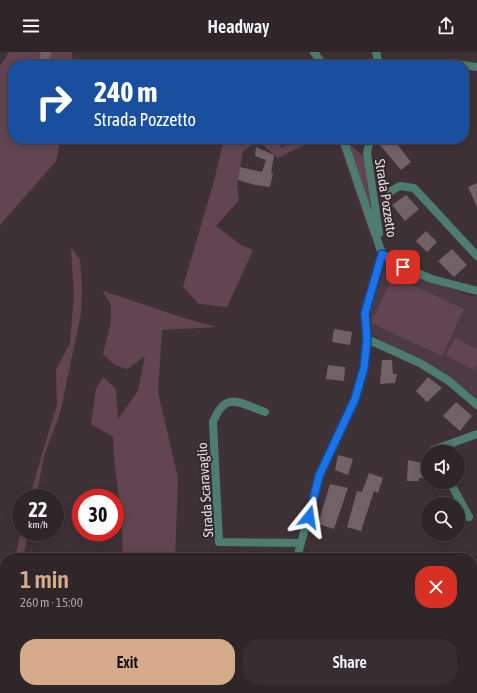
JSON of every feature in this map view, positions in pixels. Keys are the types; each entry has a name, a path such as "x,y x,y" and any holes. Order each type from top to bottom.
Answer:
{"street":[{"path":"298,553 319,476 355,399 364,368 367,339 365,313 382,254 345,144"},
{"name":"Strada Pozzetto","path":"369,144 367,153 382,254 403,267 432,279 477,291"},
{"name":"Strada Pozzetto","path":"388,196 391,191 400,186 414,188 477,256"},
{"path":"367,339 420,363 449,381 477,405"},
{"name":"Strada Scaravaglio","path":"265,412 234,401 226,402 218,409 213,422 218,542 301,543"},
{"path":"447,445 477,434"},
{"path":"454,489 469,517"}],"shaded area":[{"path":"9,52 72,52 73,60 8,60 8,144 60,144 56,161 0,225 0,66"},
{"path":"223,144 254,144 243,151 237,185 239,200 216,226 241,245 253,250 227,307 199,304 183,287 214,181"},
{"path":"262,144 281,144 281,148 289,144 306,144 278,158"},
{"path":"340,144 350,144 364,157 371,211 371,236"},
{"path":"71,247 80,260 82,287 81,314 60,413 44,456 38,489 32,489 57,405 56,370 70,343 74,296"},
{"path":"387,259 431,281 470,296 477,296 477,403 438,369 417,356 393,347 372,333 370,320 371,310"},
{"path":"393,276 464,309 442,356 371,323"},
{"path":"103,291 216,327 162,330 158,392 178,478 175,553 122,553 124,541 124,489 118,489 113,437 91,424 96,389 103,377 116,389 118,419 138,391 145,356 127,369 115,365 103,354 111,321 111,305"},
{"path":"455,338 477,349 477,363 474,370 446,355"},
{"path":"19,541 26,541 24,553 16,553"}],"building":[{"path":"41,52 51,52 50,60 39,60"},
{"path":"397,144 411,162 401,170 380,145"},
{"path":"256,147 274,155 271,173 273,173 270,187 255,185 238,180 240,167 262,172 266,160 255,156"},
{"path":"477,183 477,207 468,187"},
{"path":"406,195 419,209 405,221 392,205"},
{"path":"426,231 437,242 427,252 416,241"},
{"path":"452,249 467,265 454,277 438,261"},
{"path":"334,329 352,332 350,345 332,342"},
{"path":"382,360 392,360 393,374 397,374 395,383 380,384"},
{"path":"328,365 345,367 344,381 326,379"},
{"path":"428,377 442,388 427,402 416,391"},
{"path":"456,402 472,416 460,431 443,416"},
{"path":"338,455 353,459 348,475 335,470"},
{"path":"408,460 421,463 421,478 419,478 419,481 407,481"},
{"path":"369,473 383,478 378,493 374,491 361,531 347,527 357,491 362,492"},
{"path":"330,484 348,488 334,529 318,524"}],"route":[{"path":"309,517 319,476 355,399 364,368 367,339 365,313 382,254 403,267"}]}
